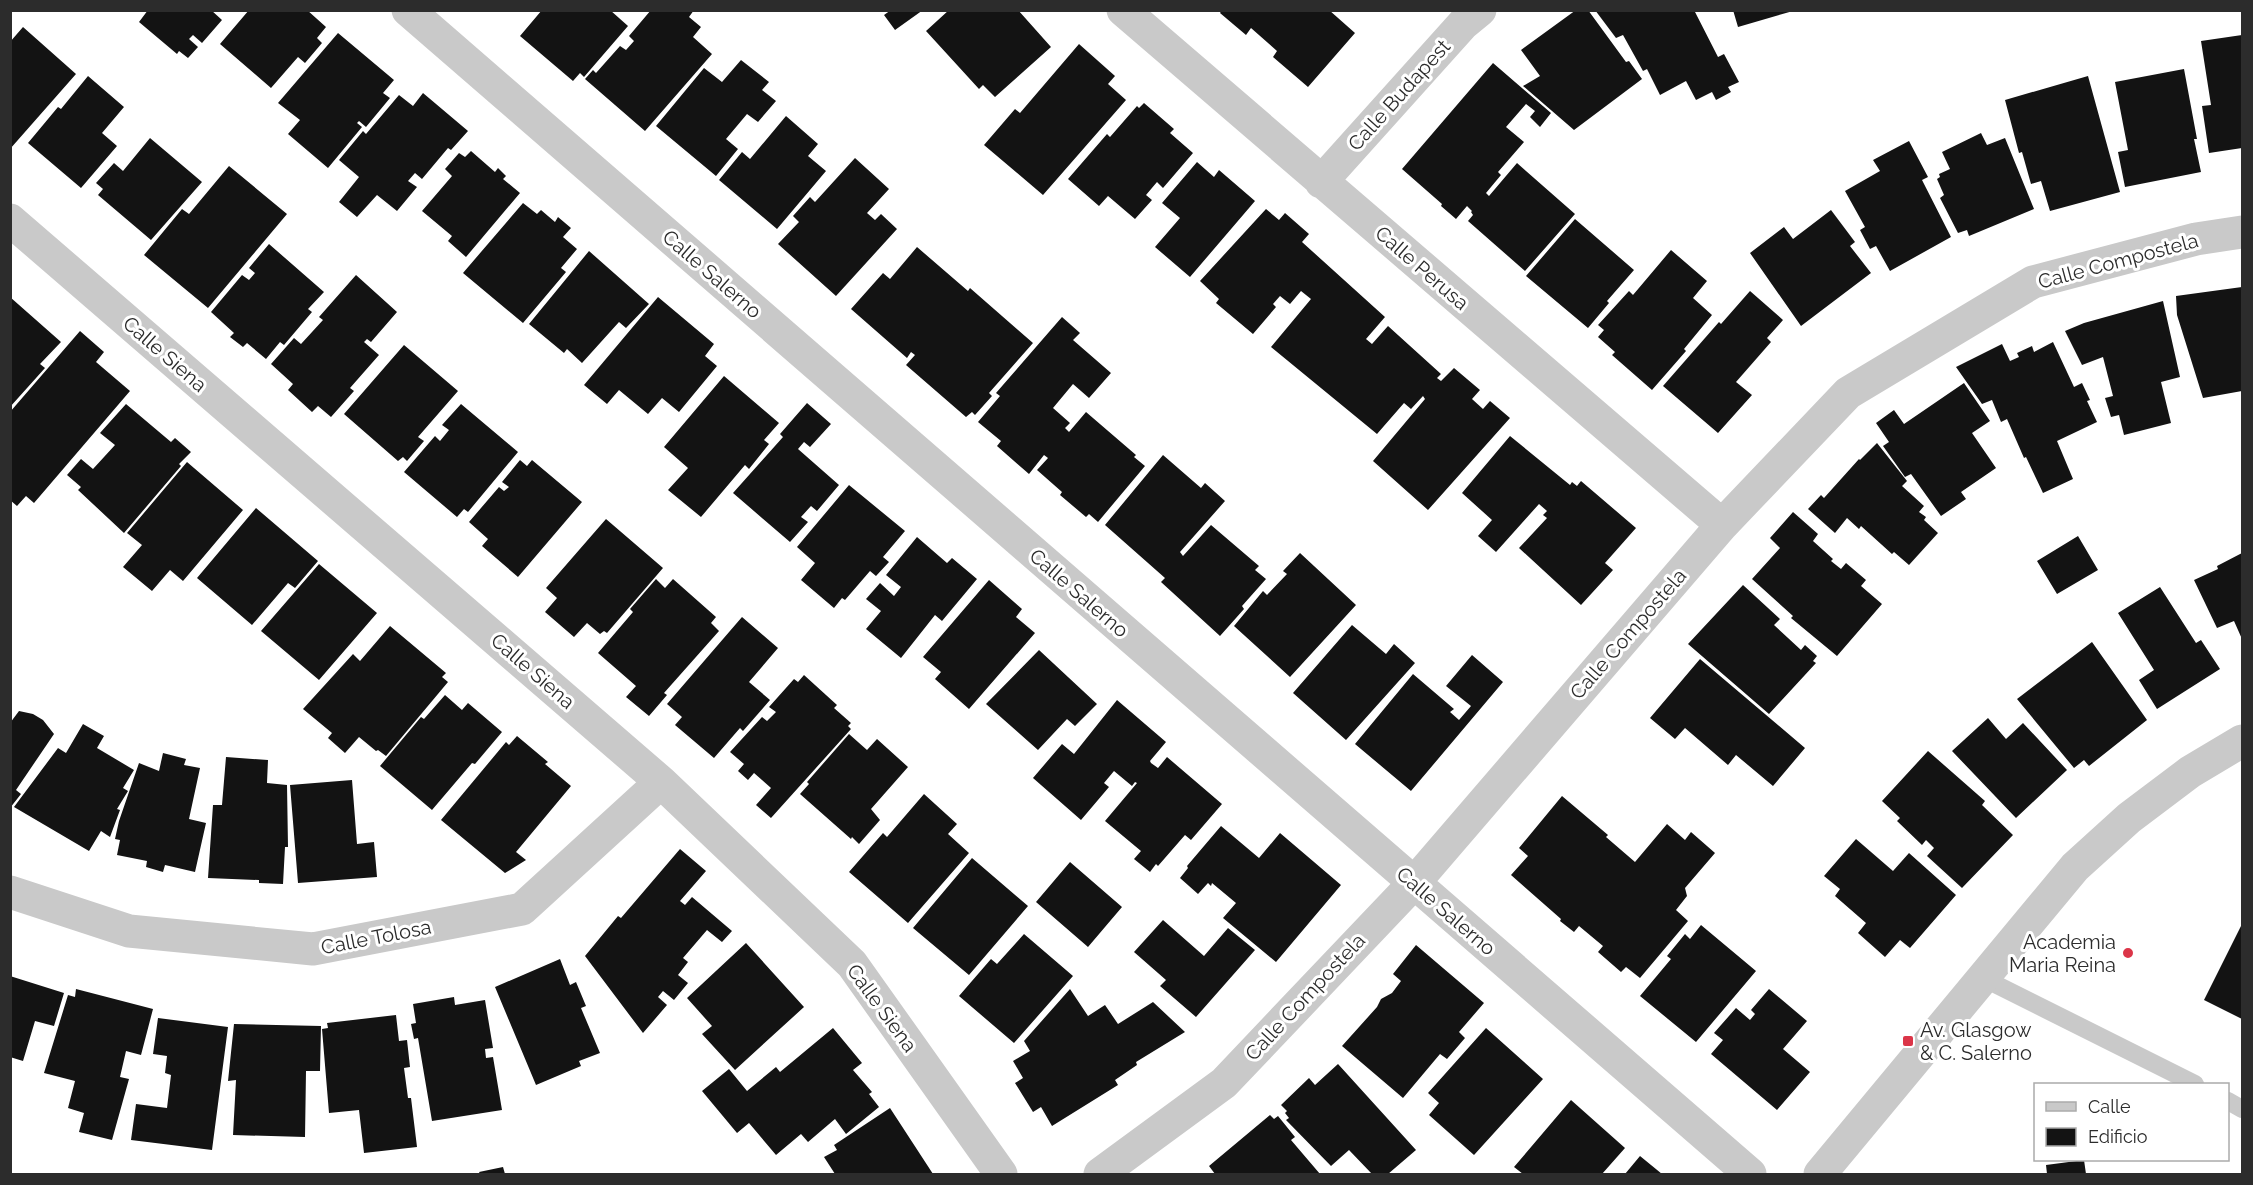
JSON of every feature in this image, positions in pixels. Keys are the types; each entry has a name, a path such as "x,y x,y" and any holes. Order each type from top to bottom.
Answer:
{"street":[{"name":"Calle Salerno","path":"408,10 1750,1174"},
{"name":"Calle Perusa","path":"1123,10 1722,525"},
{"name":"Calle Budapest","path":"1321,182 1463,24 1480,10"},
{"name":"Calle Siena","path":"10,220 661,782 852,964 1001,1174"},
{"name":"Calle Compostela","path":"1100,1174 1224,1083 1414,883 1722,525 1848,393 2033,282 2196,239 2242,232"},
{"path":"1820,1174 2083,860 2129,818 2190,772 2242,741"},
{"name":"Calle Tolosa","path":"10,892 129,931 313,949 522,909 661,782"}],"lane":[{"path":"1983,978 2193,1083"}],"building":[{"path":"148,10 211,10 222,20 202,43 193,35 189,39 198,47 188,58 179,51 177,54 139,22"},
{"path":"249,10 307,10 326,27 317,38 322,43 305,63 298,57 271,88 220,44"},
{"path":"542,10 610,10 628,26 584,77 580,73 573,81 520,36"},
{"path":"651,10 694,10 689,17 701,27 693,37 712,54 645,131 585,79 593,70 596,73 620,46 626,50 634,41 629,36"},
{"path":"891,10 923,10 895,30 884,15"},
{"path":"949,10 1018,10 1051,47 995,97 983,85 979,89 926,31"},
{"path":"1222,10 1329,10 1355,33 1308,87 1273,57 1277,51 1251,28 1246,35 1220,13"},
{"path":"1576,10 1588,10 1626,62 1629,61 1642,79 1574,130 1523,86 1540,76 1521,50"},
{"path":"1595,10 1694,10 1718,57 1724,54 1739,82 1728,87 1731,92 1716,100 1712,92 1696,100 1686,81 1660,95 1647,69 1643,71 1623,35 1616,38"},
{"path":"1733,10 1793,10 1793,11 1738,27"},
{"path":"23,27 76,74 10,149 10,42"},
{"path":"338,33 394,80 383,93 390,98 366,127 359,121 357,123 362,127 328,168 288,134 300,120 278,103"},
{"path":"2242,35 2242,148 2209,153 2202,106 2211,105 2201,41"},
{"path":"1079,44 1115,76 1108,84 1126,100 1043,195 984,145 1015,109 1020,113"},
{"path":"741,60 769,82 762,90 776,101 758,122 747,114 726,139 738,149 716,176 656,126 704,68 722,82"},
{"path":"1493,63 1551,113 1540,127 1530,117 1535,111 1526,104 1506,127 1524,142 1498,172 1501,175 1486,193 1489,196 1517,163 1575,214 1525,271 1468,221 1473,215 1467,206 1456,219 1402,169"},
{"path":"2184,69 2201,172 2125,187 2118,152 2128,150 2115,82"},
{"path":"88,76 124,107 102,133 117,146 81,188 28,143 58,107 61,109"},
{"path":"2088,76 2120,192 2050,211 2041,181 2031,184 2022,152 2019,153 2005,100"},
{"path":"423,93 468,131 451,150 448,148 422,179 415,173 408,181 417,187 397,211 377,195 357,217 339,202 359,177 339,160 363,131 366,134 399,95 413,106"},
{"path":"1144,103 1174,129 1170,133 1193,153 1163,188 1157,182 1146,195 1152,200 1135,219 1108,196 1099,206 1068,179 1107,134 1110,137 1137,106 1139,108"},
{"path":"786,116 818,144 808,156 826,171 777,229 719,180 742,152 750,159"},
{"path":"1981,133 1987,145 2005,138 2034,209 1969,236 1967,230 1958,233 1940,198 1944,195 1937,179 1940,177 1939,174 1950,169 1942,152"},
{"path":"150,138 202,182 151,240 98,195 103,189 96,183 114,163 123,171"},
{"path":"1909,141 1928,177 1922,180 1951,237 1890,271 1876,246 1870,249 1860,230 1865,227 1845,191 1880,171 1873,160"},
{"path":"471,151 495,172 498,168 506,176 503,179 520,193 466,257 448,241 452,236 422,211 452,176 445,169 459,153 465,157"},
{"path":"855,158 889,189 867,213 875,220 881,214 897,229 836,296 778,244 799,222 793,216 810,197 815,202"},
{"path":"1197,162 1214,177 1219,170 1255,201 1190,277 1155,247 1180,218 1162,203"},
{"path":"229,166 287,214 208,308 144,255 182,209 189,214"},
{"path":"523,203 537,214 541,210 555,222 558,217 571,228 563,237 577,249 561,268 566,272 523,323 463,273"},
{"path":"1266,209 1279,220 1285,213 1309,234 1302,242 1385,317 1366,339 1372,344 1388,326 1441,374 1437,378 1441,381 1454,368 1480,390 1472,399 1483,409 1490,401 1510,418 1428,510 1373,461 1425,399 1423,396 1411,409 1404,403 1377,434 1271,347 1311,299 1301,291 1290,304 1280,296 1273,304 1276,307 1253,334 1216,303 1219,299 1200,281"},
{"path":"1831,210 1855,242 1850,246 1871,273 1801,326 1750,253 1784,227 1793,239"},
{"path":"1575,219 1634,270 1607,301 1609,303 1588,328 1526,276"},
{"path":"269,244 324,292 308,309 312,312 284,345 280,342 266,359 247,343 243,347 230,337 234,333 211,312 242,275 249,280 255,273 249,268"},
{"path":"917,247 968,291 970,288 1033,343 989,393 992,396 975,415 972,412 966,417 906,365 915,355 911,352 907,358 851,309 883,273 890,279"},
{"path":"1671,250 1707,281 1693,298 1712,315 1684,349 1686,351 1652,390 1612,355 1615,352 1598,337 1604,330 1598,325 1629,291 1633,295"},
{"path":"589,251 649,304 626,328 619,322 582,363 567,349 564,353 529,324"},
{"path":"356,275 397,312 371,342 367,339 364,342 379,355 350,388 354,391 331,417 318,406 312,412 288,390 293,384 271,364 294,338 301,344 323,320 319,317"},
{"path":"2242,287 2242,391 2203,398 2177,315 2176,296"},
{"path":"1750,291 1783,320 1767,338 1771,342 1736,382 1752,395 1718,433 1663,386 1719,322 1721,324"},
{"path":"10,297 61,342 40,364 45,368 10,407"},
{"path":"658,297 714,344 705,356 717,366 679,412 662,398 648,414 619,390 607,404 584,385"},
{"path":"2163,301 2180,377 2161,382 2171,423 2124,435 2119,415 2111,417 2105,398 2113,396 2103,357 2082,365 2065,331 2084,323"},
{"path":"1062,317 1080,333 1073,340 1111,373 1089,398 1073,384 1053,408 1070,423 1065,428 1069,432 1086,412 1136,455 1134,457 1145,466 1098,522 1089,514 1086,517 1060,495 1062,492 1037,470 1048,458 1044,455 1029,474 997,446 1001,441 978,422 1000,396 996,393"},
{"path":"80,331 104,352 96,362 130,391 34,503 26,496 17,506 10,500 10,412"},
{"path":"2053,342 2074,387 2082,383 2097,422 2057,441 2073,479 2043,493 2007,419 2001,422 1992,400 1982,404 1956,367 2002,344 2010,361 2019,357 2017,353 2032,346 2034,352"},
{"path":"404,345 458,391 418,437 424,441 407,461 403,457 398,461 344,414"},
{"path":"724,376 779,423 764,440 769,444 749,469 745,465 701,517 668,490 688,468 664,447"},
{"path":"1964,383 1990,421 1972,433 1996,468 1961,492 1966,499 1941,516 1911,474 1905,477 1883,446 1889,442 1876,423 1894,410 1904,424"},
{"path":"807,403 831,424 810,447 804,442 798,449 839,485 817,511 811,506 801,517 808,522 790,542 733,493 783,437 780,434"},
{"path":"126,404 171,442 175,438 191,452 124,533 78,490 81,487 67,475 81,459 93,469 115,445 100,433"},
{"path":"461,404 518,452 468,512 464,509 457,517 404,472 435,436 440,441 449,430 442,425"},
{"path":"1510,436 1570,485 1572,482 1577,486 1581,481 1636,528 1605,563 1613,570 1581,605 1519,548 1547,518 1543,515 1547,511 1539,504 1496,552 1478,536 1492,520 1462,493"},
{"path":"1877,443 1907,481 1902,486 1924,506 1919,512 1926,517 1924,520 1938,533 1909,565 1894,552 1892,554 1861,526 1859,529 1847,518 1835,533 1808,509 1821,495 1824,498 1859,459"},
{"path":"1163,455 1201,488 1205,483 1225,501 1180,552 1183,556 1211,525 1259,566 1255,570 1266,579 1220,636 1161,582 1165,578 1105,525"},
{"path":"520,460 527,466 532,460 582,502 518,577 482,546 488,539 469,522 499,487 504,491 509,487 502,482"},
{"path":"187,462 243,510 183,581 170,570 152,591 123,567 142,545 127,533"},
{"path":"849,485 905,531 883,557 889,562 876,576 870,571 845,600 842,598 834,608 801,580 815,563 797,547"},
{"path":"256,508 318,561 295,588 288,583 252,625 197,578"},
{"path":"1793,512 1818,534 1813,541 1833,559 1831,561 1841,569 1846,563 1866,580 1861,586 1882,604 1837,656 1791,618 1793,616 1752,579 1780,548 1770,538"},
{"path":"606,519 663,568 607,633 604,631 600,634 587,623 574,637 545,612 557,598 546,588"},
{"path":"2078,536 2098,570 2057,594 2037,561"},
{"path":"917,537 947,563 952,558 977,579 942,621 935,615 901,658 866,629 881,611 866,599 880,583 894,596 901,587 886,575"},
{"path":"1300,553 1356,605 1290,677 1234,626 1263,591 1267,595 1287,574 1283,571"},
{"path":"2242,553 2242,639 2234,621 2217,628 2194,580 2218,569 2217,566"},
{"path":"319,564 377,613 319,680 261,631"},
{"path":"656,579 665,588 673,579 716,617 711,623 719,631 664,693 667,695 649,716 626,697 636,686 598,653 633,612 630,609"},
{"path":"989,580 1022,609 1016,617 1035,633 969,709 935,679 941,672 923,657"},
{"path":"1743,585 1780,619 1774,625 1801,650 1805,645 1817,656 1813,661 1816,663 1769,714 1688,644"},
{"path":"2160,587 2196,643 2201,640 2220,669 2157,709 2139,680 2154,670 2118,613"},
{"path":"742,617 778,648 749,682 770,700 743,731 740,728 714,758 675,725 682,717 667,704"},
{"path":"1352,625 1386,654 1394,644 1415,663 1346,740 1293,693"},
{"path":"390,626 446,673 442,677 448,682 386,756 359,737 345,753 328,738 332,733 303,709 353,654 360,661"},
{"path":"2092,642 2147,720 2089,766 2084,760 2074,768 2017,699"},
{"path":"1039,650 1097,704 1075,726 1067,719 1038,750 986,704"},
{"path":"1472,655 1503,682 1411,791 1355,744 1413,674 1454,709 1450,712 1459,720 1471,706 1446,686"},
{"path":"1700,659 1805,748 1773,786 1736,755 1728,765 1685,728 1675,739 1650,718"},
{"path":"804,675 837,705 834,708 851,723 848,726 851,729 771,818 756,805 771,788 754,773 748,780 738,771 744,764 730,752 762,717 767,721 776,712 769,707 794,679 798,682"},
{"path":"445,695 462,710 468,703 502,732 432,810 380,766 421,717 424,719"},
{"path":"1117,700 1166,742 1150,761 1151,763 1158,768 1167,757 1222,804 1191,840 1185,835 1150,872 1134,859 1141,851 1105,821 1137,783 1135,782 1132,786 1114,771 1104,783 1109,787 1081,820 1033,778 1062,744 1074,754"},
{"path":"19,711 33,714 43,720 54,734 16,790 21,794 10,808 10,723"},
{"path":"1988,718 2006,739 2023,723 2067,770 2016,818 1952,751"},
{"path":"83,724 104,736 97,748 134,770 123,788 128,791 117,809 120,810 110,837 101,831 89,851 14,807 58,748 66,753"},
{"path":"849,734 867,750 877,739 908,767 871,809 880,820 859,844 800,794 809,784 807,782"},
{"path":"517,736 548,762 545,764 571,786 516,852 526,860 505,873 441,820 506,742 509,745"},
{"path":"1928,751 1985,801 1982,805 2013,835 1962,888 1927,856 1934,848 1926,840 1922,845 1897,821 1900,818 1882,801"},
{"path":"163,753 186,759 184,765 200,768 189,819 206,823 195,872 165,865 163,872 146,867 147,861 117,855 120,840 115,839 119,821 139,763 159,771"},
{"path":"226,757 268,760 267,783 287,785 288,847 285,847 283,884 259,883 259,880 208,878 213,805 222,805"},
{"path":"352,780 357,844 374,842 377,877 298,883 290,785"},
{"path":"924,794 957,824 948,834 969,853 908,923 849,872 883,833 887,837"},
{"path":"1562,796 1608,835 1606,837 1635,862 1667,824 1685,840 1691,832 1715,853 1685,888 1687,896 1676,910 1688,921 1640,978 1626,967 1621,972 1598,952 1603,946 1579,926 1574,932 1511,875 1528,856 1519,848"},
{"path":"1221,826 1259,858 1280,833 1341,885 1276,962 1223,918 1236,903 1212,883 1211,886 1208,883 1198,894 1180,878 1188,868 1187,866"},
{"path":"1856,839 1893,871 1909,853 1956,895 1910,948 1900,940 1885,957 1858,933 1866,923 1835,896 1840,889 1824,876"},
{"path":"680,849 706,871 680,901 685,905 692,897 732,931 722,942 707,930 683,958 688,962 678,975 688,983 674,1000 663,991 658,997 667,1005 643,1033 585,956 618,916 621,918"},
{"path":"972,858 1028,906 969,975 913,928"},
{"path":"1070,862 1122,907 1088,947 1036,902"},
{"path":"1163,920 1204,956 1228,928 1255,950 1196,1017 1160,986 1166,980 1134,952"},
{"path":"2242,924 2242,1019 2204,1000"},
{"path":"1701,925 1756,971 1696,1042 1640,996 1671,959 1667,956 1685,934 1690,939"},
{"path":"1024,934 1073,976 1014,1043 959,996 991,959 997,964"},
{"path":"746,943 804,1007 735,1070 702,1034 712,1026 687,998"},
{"path":"1416,945 1484,1003 1459,1032 1465,1038 1447,1059 1440,1054 1403,1098 1342,1046 1377,1007 1381,999 1392,993 1401,981 1393,974"},
{"path":"560,959 570,985 576,982 586,1006 581,1008 600,1053 579,1061 581,1066 536,1085 495,987"},
{"path":"10,976 64,993 54,1026 35,1021 23,1061 10,1057"},
{"path":"76,989 153,1009 141,1055 126,1051 120,1077 129,1079 112,1140 79,1132 84,1113 68,1108 75,1081 44,1073 68,995 75,997"},
{"path":"1070,989 1088,1016 1105,1005 1118,1024 1153,1002 1185,1032 1136,1062 1137,1065 1115,1080 1118,1085 1052,1126 1041,1107 1033,1112 1015,1083 1023,1078 1013,1061 1030,1051 1024,1041"},
{"path":"1769,989 1807,1021 1783,1049 1810,1072 1777,1110 1711,1054 1723,1040 1714,1033 1736,1008 1750,1020 1755,1014 1751,1010"},
{"path":"454,997 455,1005 485,1000 493,1048 485,1049 486,1058 493,1057 502,1110 432,1121 418,1038 414,1039 411,1024 416,1023 413,1004"},
{"path":"396,1015 399,1041 407,1040 410,1067 404,1068 408,1098 411,1098 417,1147 364,1153 359,1110 329,1113 322,1029 328,1028 327,1023"},
{"path":"158,1018 228,1027 212,1150 131,1140 136,1104 167,1108 171,1075 165,1073 167,1056 153,1054"},
{"path":"234,1024 321,1026 320,1071 306,1071 305,1137 233,1135 236,1080 228,1081"},
{"path":"833,1028 862,1063 853,1070 872,1092 869,1094 879,1107 846,1134 835,1119 808,1142 801,1134 776,1155 749,1123 737,1133 702,1091 729,1069 747,1091 776,1067 780,1072"},
{"path":"1486,1028 1543,1079 1474,1155 1429,1115 1439,1103 1428,1093"},
{"path":"1338,1064 1416,1150 1388,1174 1372,1174 1349,1150 1331,1166 1286,1120 1289,1118 1285,1113 1287,1111 1281,1105 1309,1078 1315,1085"},
{"path":"1571,1100 1625,1148 1602,1174 1523,1174 1514,1167"},
{"path":"890,1108 933,1174 835,1174 824,1157 837,1150 834,1145"},
{"path":"1270,1115 1274,1119 1278,1116 1295,1137 1291,1140 1320,1174 1215,1174 1209,1166"},
{"path":"1640,1156 1662,1174 1625,1174"},
{"path":"2084,1161 2086,1174 2047,1174 2046,1165"},
{"path":"503,1167 505,1174 480,1174 479,1172"}],"place":[{"name":"Academia Maria Reina","path":"2128,953"},
{"name":"Av. Glasgow & C. Salerno","path":"1908,1041"}]}
